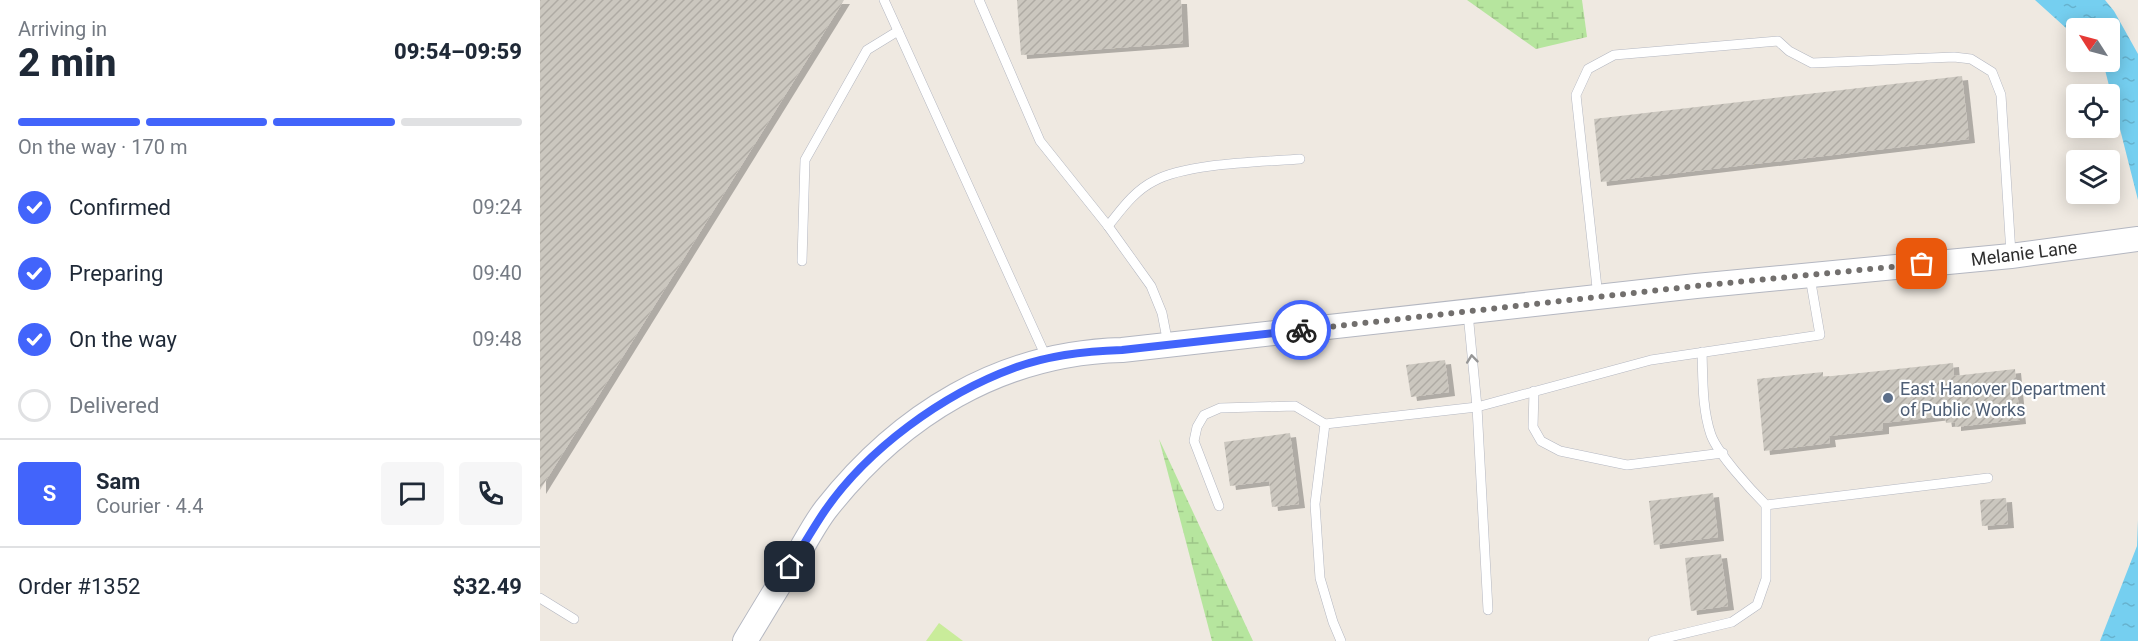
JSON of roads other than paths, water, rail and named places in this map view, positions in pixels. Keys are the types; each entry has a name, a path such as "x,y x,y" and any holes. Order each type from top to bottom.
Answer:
{"street":[{"name":"Melanie Lane","path":"745,641 825,511 855,474 893,438 970,387 1014,368 1047,358 1092,351 1598,297 2011,256 2138,239"}],"lane":[{"path":"884,0 1047,358"},
{"path":"979,0 1041,141 1108,226 1151,286 1162,313 1168,344"},
{"path":"802,261 805,160 867,50 898,31"},
{"path":"1598,297 1576,95 1588,69 1614,55 1778,41 1789,51 1812,63 1954,57 1971,59 1992,72 2001,95 2011,256"},
{"path":"1108,226 1132,197 1154,181 1185,171 1224,165 1300,159"},
{"path":"1219,506 1194,441 1197,427 1204,415 1220,408 1295,406 1325,424 1477,407 1651,360 1820,335 1810,275"},
{"path":"1467,311 1477,407 1488,610"},
{"path":"1653,641 1732,622 1757,605 1766,579 1766,505 1734,470 1712,437 1705,404 1702,352"},
{"path":"1534,391 1533,427 1541,441 1560,451 1627,465 1723,453"},
{"path":"1325,424 1315,504 1320,578 1341,641"},
{"path":"1766,505 1988,478"},
{"path":"540,598 574,619"}],"water":[{"path":"2035,0 2105,0 2118,18 2066,18 2066,28"},
{"path":"2120,22 2138,54 2138,200 2120,129 2120,84 2109,84 2106,72 2120,72"},
{"path":"2138,520 2138,641 2100,641 2137,546"}],"place":[{"name":"East Hanover Department of Public Works","path":"1888,398"}]}
